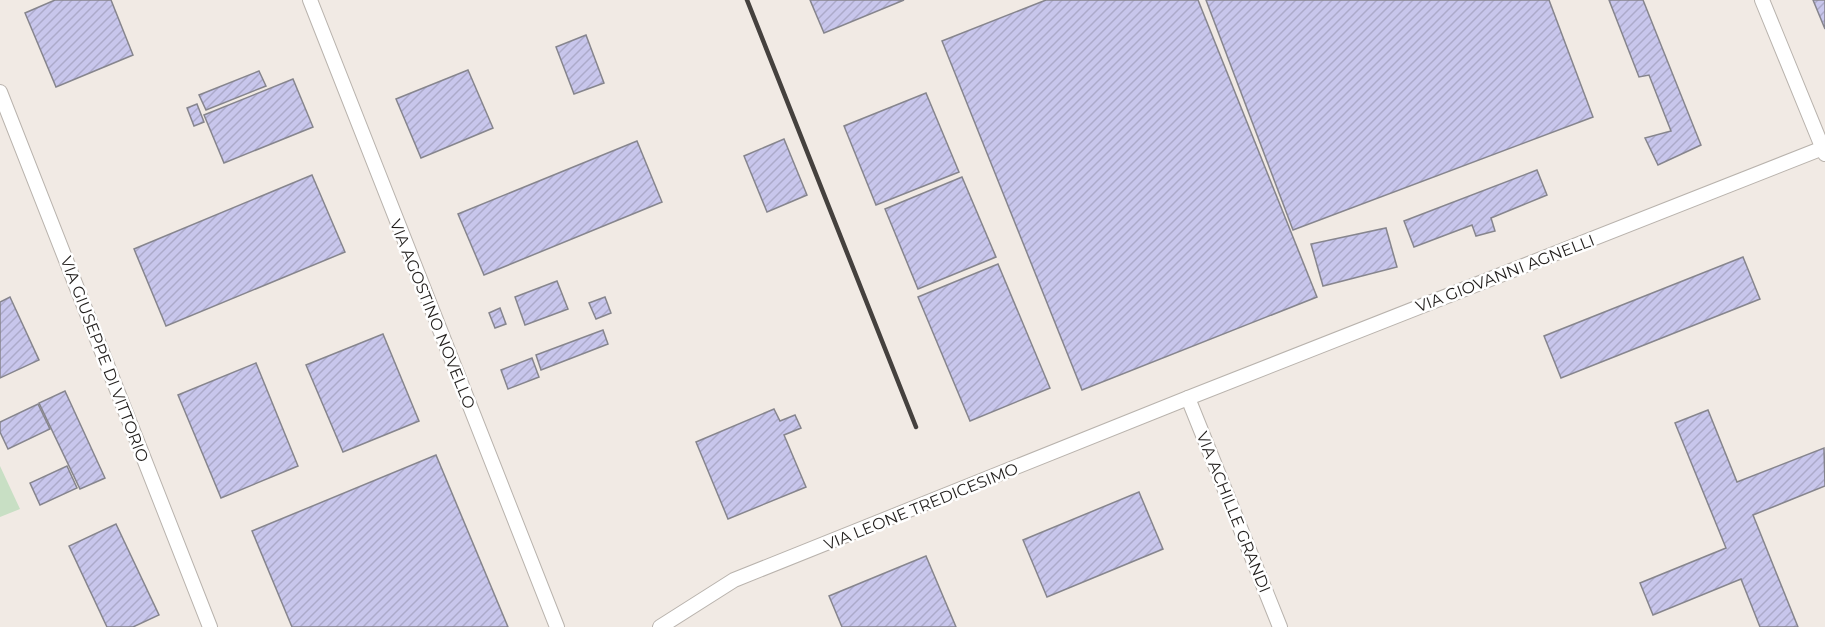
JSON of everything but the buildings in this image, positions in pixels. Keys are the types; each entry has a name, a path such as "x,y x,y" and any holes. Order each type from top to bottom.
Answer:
{"street":[{"name":"VIA AGOSTINO NOVELLO","path":"310,0 557,627"},
{"path":"1762,0 1824,151"},
{"name":"VIA GIUSEPPE DI VITTORIO","path":"0,92 210,627"},
{"name":"VIA GIOVANNI AGNELLI","path":"1188,398 1824,151"},
{"name":"VIA LEONE TREDICESIMO","path":"660,627 734,580 1188,398"},
{"name":"VIA ACHILLE GRANDI","path":"1188,398 1280,627"}],"green space":[{"path":"0,466 20,509 0,517"}],"railway":[{"path":"747,0 916,427"}]}
